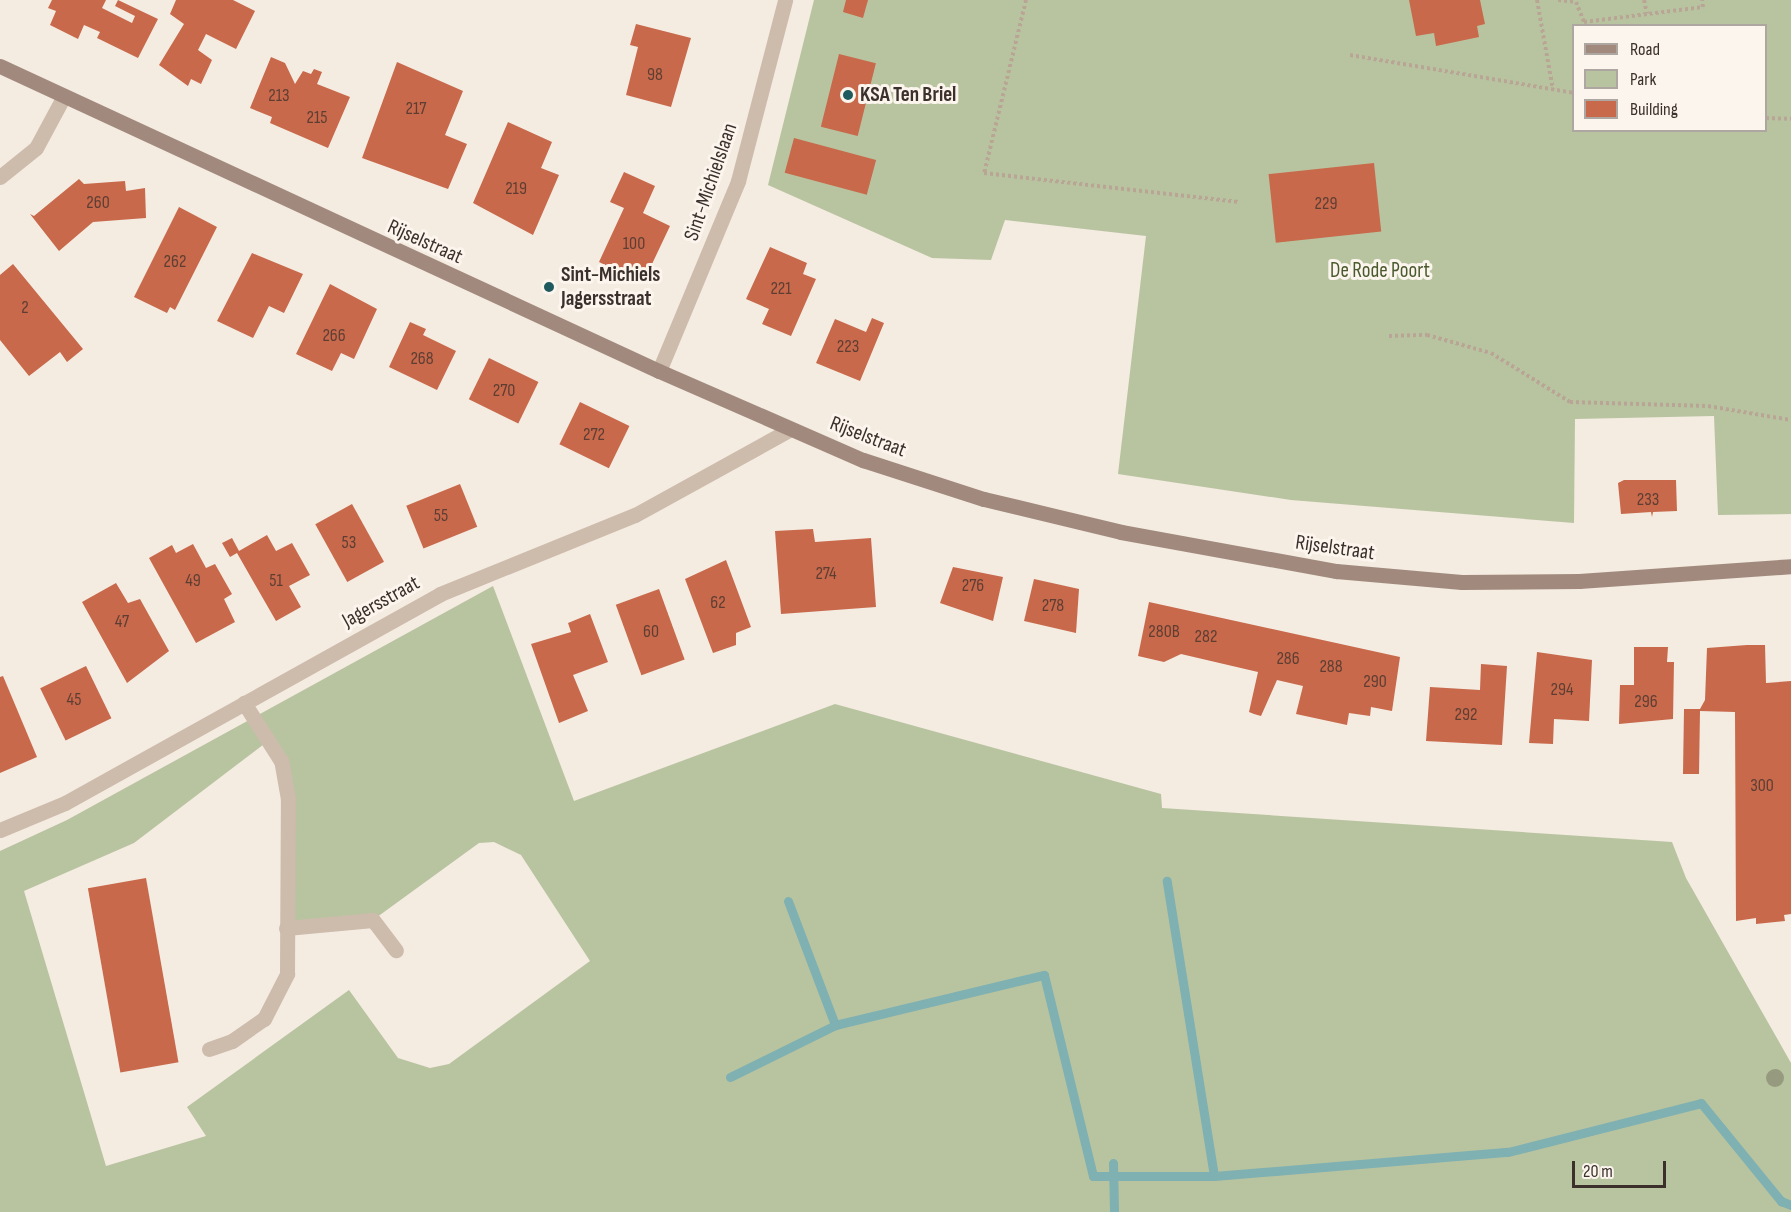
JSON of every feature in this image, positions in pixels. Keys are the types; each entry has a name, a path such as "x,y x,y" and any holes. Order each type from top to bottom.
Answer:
{"street":[{"name":"Sint-Michielslaan","path":"658,371 738,181 785,0"},
{"name":"Rijselstraat","path":"0,66 658,371 791,429 984,499 1121,532 1336,571 1462,582 1579,581 1791,566"},
{"path":"0,177 36,148 64,96"},
{"name":"Jagersstraat","path":"0,830 64,802 440,594 634,515 791,429"},
{"path":"209,1049 232,1041 264,1019 287,974 288,799 281,761 244,703"},
{"path":"286,928 373,920 396,950"}],"path":[{"path":"1026,0 984,173 1239,202"},
{"path":"1537,0 1553,90"},
{"path":"1558,0 1576,2 1584,22 1703,7 1702,0"},
{"path":"1644,0 1647,14"},
{"path":"1350,55 1572,93"},
{"path":"1767,118 1791,119"},
{"path":"1389,336 1427,335 1491,353 1570,402 1708,406 1791,420"}],"green space":[{"name":"De Rode Poort","path":"814,0 1791,0 1791,514 1718,515 1714,416 1575,419 1574,523 1291,500 1118,474 1146,236 1005,220 991,260 932,258 768,185"},
{"path":"493,586 574,801 835,704 1161,794 1162,808 1672,842 1686,878 1791,1063 1791,1212 0,1212 0,851 67,820","holes":["268,741 288,799 286,928 373,920 479,843 494,842 521,855 590,961 449,1064 430,1068 398,1058 349,990 187,1107 206,1136 106,1166 24,891 134,843"]}],"building":[{"path":"52,0 106,0 102,8 132,23 135,16 115,6 118,0 158,19 138,58 97,38 100,32 84,25 78,39 50,25 56,11 48,8"},
{"path":"176,0 233,0 255,11 236,49 206,34 198,50 212,60 201,84 191,79 188,86 159,65 184,24 170,14"},
{"path":"846,0 868,0 863,18 843,12"},
{"path":"1409,0 1480,0 1485,24 1477,26 1479,37 1436,46 1434,33 1416,36"},
{"path":"636,24 691,38 671,107 626,95 638,47 630,45"},
{"name":"KSA Ten Briel","path":"839,54 876,63 858,136 821,127"},
{"path":"271,57 285,63 295,84 303,71 311,74 314,69 322,72 317,84 350,97 328,148 270,123 272,117 250,108"},
{"path":"397,62 463,91 445,135 467,144 448,189 362,158"},
{"path":"508,122 552,142 541,168 559,175 533,235 473,203"},
{"path":"794,138 876,160 867,195 785,173"},
{"path":"1374,163 1381,232 1276,243 1269,174"},
{"path":"624,172 655,186 643,213 670,226 643,283 599,262 624,208 610,202"},
{"path":"79,179 84,184 125,181 126,191 145,188 146,218 93,222 59,251 30,214 34,216"},
{"path":"179,207 217,227 175,310 170,307 167,313 134,297"},
{"path":"770,247 807,263 803,274 816,279 791,336 762,324 769,309 746,299"},
{"path":"252,253 303,274 284,313 269,306 253,338 217,321"},
{"path":"13,264 83,349 67,362 60,352 29,376 0,340 0,275"},
{"path":"330,284 377,309 354,359 341,353 332,371 296,354"},
{"path":"872,318 884,323 860,381 816,363 835,319 866,332"},
{"path":"410,322 426,329 423,335 456,351 437,390 389,367"},
{"path":"489,358 538,382 518,423 469,399"},
{"path":"580,402 629,426 609,468 559,444"},
{"path":"1624,480 1676,480 1677,511 1653,512 1652,517 1651,512 1621,514 1618,483"},
{"path":"460,484 477,527 423,548 406,506"},
{"path":"352,504 384,562 347,582 315,524"},
{"path":"813,529 815,542 871,538 876,607 781,614 775,531"},
{"path":"267,535 276,551 292,543 310,575 289,586 301,607 276,621 237,553 230,557 222,543 232,538 239,551"},
{"path":"193,544 206,568 215,564 232,594 224,599 235,622 196,643 149,558 172,545 176,553"},
{"path":"726,560 751,627 736,633 736,645 713,653 685,579"},
{"path":"953,567 1003,577 993,621 940,603"},
{"path":"1034,579 1079,589 1076,633 1024,621"},
{"path":"116,583 128,603 140,599 169,651 127,683 82,602"},
{"path":"659,589 685,659 641,675 616,605"},
{"path":"1149,602 1400,657 1392,711 1371,707 1370,716 1349,713 1347,725 1296,714 1303,686 1277,680 1261,716 1249,712 1258,672 1181,654 1164,662 1138,656"},
{"path":"590,614 608,662 573,675 588,711 559,723 531,644 571,632 568,623"},
{"path":"1765,645 1766,683 1791,681 1791,914 1784,915 1785,921 1756,924 1756,918 1736,921 1735,712 1700,711 1699,774 1683,774 1684,709 1700,709 1705,700 1707,648"},
{"path":"1634,647 1668,647 1667,662 1674,662 1673,719 1619,724 1620,685 1634,685"},
{"path":"1537,652 1592,660 1589,721 1554,719 1553,744 1529,743"},
{"path":"1481,664 1507,666 1502,745 1426,741 1430,687 1480,690"},
{"path":"86,666 111,718 66,740 40,688"},
{"path":"3,676 37,757 0,773 0,677"},
{"path":"146,878 178,1062 120,1072 88,888"}],"waterway":[{"path":"788,901 835,1025 1044,975 1093,1176 1214,1176 1167,881"},
{"path":"730,1077 835,1025"},
{"path":"1214,1176 1508,1152 1701,1103 1781,1201 1791,1205"},
{"path":"1113,1163 1114,1212"}],"place":[{"name":"KSA Ten Briel","path":"848,95"},
{"name":"Sint-Michiels Jagersstraat","path":"549,287"}]}
